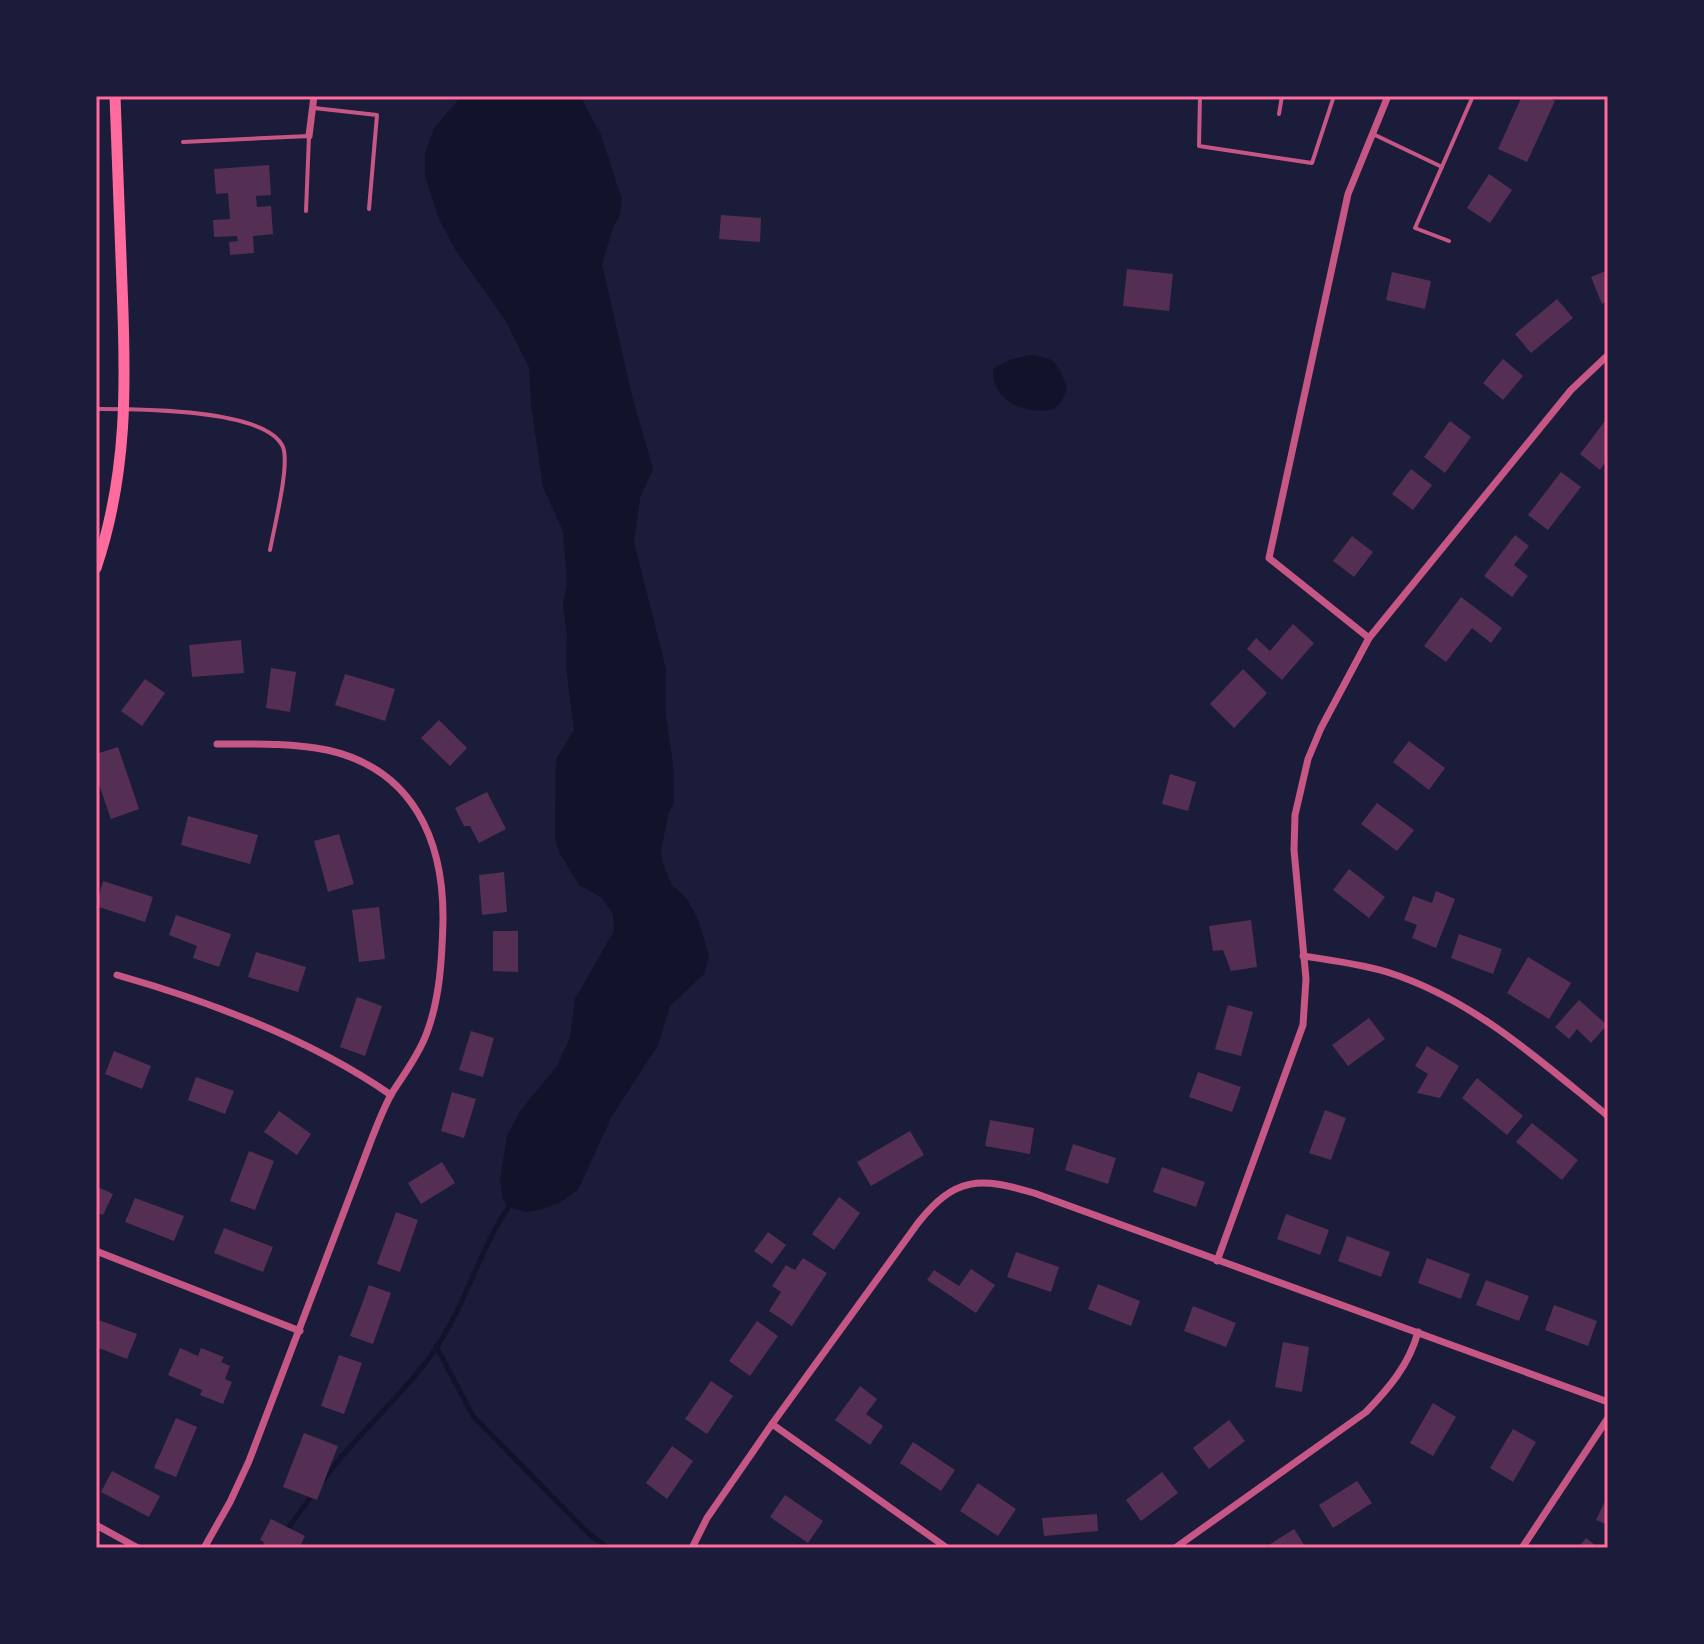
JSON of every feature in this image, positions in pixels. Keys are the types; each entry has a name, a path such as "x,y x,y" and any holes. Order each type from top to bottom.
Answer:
{"main road":[{"path":"96,568 121,460 125,409 126,356 115,96"}],"street":[{"path":"309,136 314,96"},
{"path":"1369,638 1269,558 1348,194 1388,96"},
{"path":"1217,1261 1303,1025 1306,979 1294,850 1299,793 1321,728 1369,638 1571,390 1608,355"},
{"path":"204,1548 249,1461 372,1138 391,1095 417,1056 426,1034 442,963 443,891 436,852 418,812 388,779 349,756 326,750 280,744 217,744"},
{"path":"1303,956 1387,972 1450,999 1500,1028 1608,1116"},
{"path":"117,975 170,990 316,1051 359,1073 391,1095"},
{"path":"692,1548 707,1518 772,1424 931,1207 948,1193 968,1183 993,1182 1034,1193 1608,1402"},
{"path":"96,1251 300,1331"},
{"path":"1175,1548 1366,1412 1409,1359 1418,1332"},
{"path":"1522,1548 1608,1418"},
{"path":"772,1424 947,1548"},
{"path":"96,1525 138,1548"}],"lane":[{"path":"1200,96 1199,146 1312,163 1334,96"},
{"path":"1279,114 1282,96"},
{"path":"1449,241 1415,228 1473,96"},
{"path":"313,108 377,115 369,209"},
{"path":"1373,134 1442,167"},
{"path":"183,142 309,136 306,211"},
{"path":"96,409 233,418 266,429 282,445 285,464 270,550"}],"shaded area":[{"path":"462,96 580,96 601,135 622,200 620,215 613,227 602,264 633,400 653,469 640,498 634,542 666,669 666,716 673,764 674,802 668,815 661,851 672,885 687,899 697,917 709,955 705,973 670,1006 658,1045 612,1116 578,1190 559,1203 527,1212 508,1207 503,1200 500,1180 507,1136 520,1111 557,1066 570,1038 575,999 614,931 613,914 601,897 579,885 559,852 555,837 556,759 574,730 566,667 567,635 563,606 567,582 563,531 543,487 531,405 529,367 505,320 455,249 439,219 425,176 425,153 434,128"},
{"path":"1029,355 1045,357 1058,367 1067,387 1056,408 1043,411 1021,407 1011,403 997,388 993,379 994,368"}],"building":[{"path":"1522,96 1545,96 1555,101 1527,162 1498,149"},
{"path":"269,165 271,195 256,196 257,207 271,206 273,234 253,236 254,253 230,255 229,242 238,241 237,236 214,237 213,220 230,219 228,193 216,194 214,169"},
{"path":"1489,174 1512,190 1490,223 1467,208"},
{"path":"721,215 761,218 760,242 719,239"},
{"path":"1127,269 1173,274 1169,311 1123,306"},
{"path":"1608,270 1608,301 1602,304 1591,277"},
{"path":"1392,272 1431,281 1425,309 1386,300"},
{"path":"1557,299 1573,318 1531,353 1515,334"},
{"path":"1503,359 1523,376 1503,400 1483,383"},
{"path":"1608,417 1608,458 1600,470 1580,454"},
{"path":"1450,421 1471,437 1445,473 1424,457"},
{"path":"1411,469 1432,485 1413,510 1392,494"},
{"path":"1561,472 1581,487 1548,530 1528,515"},
{"path":"1515,535 1529,546 1514,565 1528,576 1512,597 1484,576"},
{"path":"1352,536 1373,552 1354,577 1333,561"},
{"path":"1461,597 1502,628 1491,643 1472,628 1446,662 1424,646"},
{"path":"1293,624 1314,643 1282,680 1247,649 1256,638 1270,651"},
{"path":"241,640 244,673 192,677 189,645"},
{"path":"271,668 296,672 290,712 266,708"},
{"path":"1243,669 1267,693 1234,728 1210,704"},
{"path":"345,674 395,689 385,721 335,705"},
{"path":"145,679 165,693 142,726 121,711"},
{"path":"439,720 467,748 450,766 421,738"},
{"path":"1409,741 1445,768 1429,790 1393,762"},
{"path":"118,747 139,809 111,819 96,776 96,754"},
{"path":"1170,774 1196,782 1188,811 1162,804"},
{"path":"487,792 506,829 479,843 470,826 464,826 455,808"},
{"path":"1377,803 1414,830 1397,851 1361,824"},
{"path":"188,816 258,835 250,864 181,845"},
{"path":"339,834 354,884 328,892 314,841"},
{"path":"1349,869 1385,897 1369,918 1333,890"},
{"path":"504,872 507,912 482,915 479,875"},
{"path":"103,881 153,897 145,922 96,906"},
{"path":"1436,891 1455,899 1436,948 1412,938 1417,925 1404,920 1413,896 1432,903"},
{"path":"379,907 385,959 359,962 352,910"},
{"path":"176,915 231,934 219,967 193,958 197,946 169,935"},
{"path":"1251,920 1257,967 1231,971 1223,950 1213,951 1209,926"},
{"path":"493,931 518,931 518,972 493,971"},
{"path":"1459,934 1502,949 1493,974 1451,958"},
{"path":"256,952 306,967 298,992 248,977"},
{"path":"1528,957 1571,983 1549,1019 1507,993"},
{"path":"357,997 382,1006 365,1056 340,1047"},
{"path":"1579,1000 1607,1025 1591,1043 1577,1029 1569,1039 1555,1027"},
{"path":"1228,1005 1253,1012 1241,1056 1215,1049"},
{"path":"1369,1018 1385,1039 1348,1066 1332,1045"},
{"path":"471,1031 494,1038 483,1077 459,1070"},
{"path":"1427,1046 1459,1066 1440,1098 1417,1093 1428,1074 1415,1066"},
{"path":"114,1051 151,1066 142,1089 105,1074"},
{"path":"1198,1072 1241,1087 1232,1112 1189,1097"},
{"path":"196,1077 234,1091 225,1114 188,1100"},
{"path":"1477,1078 1523,1116 1507,1135 1462,1098"},
{"path":"452,1092 476,1099 464,1138 441,1131"},
{"path":"1325,1110 1346,1118 1331,1160 1309,1153"},
{"path":"279,1111 311,1134 297,1155 264,1132"},
{"path":"990,1120 1034,1128 1030,1154 985,1146"},
{"path":"1532,1123 1578,1160 1562,1180 1516,1142"},
{"path":"910,1131 924,1155 871,1186 857,1162"},
{"path":"1073,1144 1116,1158 1108,1184 1065,1170"},
{"path":"249,1151 274,1161 255,1210 230,1201"},
{"path":"442,1162 455,1183 421,1204 408,1183"},
{"path":"1162,1167 1205,1182 1196,1207 1153,1192"},
{"path":"96,1186 113,1194 103,1215 96,1212"},
{"path":"839,1197 860,1213 834,1250 812,1234"},
{"path":"135,1198 184,1216 174,1241 125,1222"},
{"path":"396,1212 418,1220 400,1272 377,1264"},
{"path":"1286,1214 1329,1230 1320,1255 1277,1239"},
{"path":"224,1228 273,1247 263,1272 214,1253"},
{"path":"768,1232 786,1245 772,1264 754,1251"},
{"path":"1347,1236 1390,1252 1381,1277 1338,1261"},
{"path":"1016,1252 1059,1267 1051,1292 1007,1277"},
{"path":"803,1258 827,1273 792,1326 769,1311 781,1292 772,1286 786,1265 795,1270"},
{"path":"1427,1258 1470,1274 1461,1299 1418,1283"},
{"path":"971,1269 995,1285 976,1313 927,1280 934,1270 959,1286"},
{"path":"1486,1280 1529,1296 1519,1321 1476,1305"},
{"path":"1098,1284 1140,1301 1131,1326 1088,1309"},
{"path":"369,1285 391,1293 373,1344 350,1336"},
{"path":"1554,1305 1597,1321 1588,1346 1545,1330"},
{"path":"1193,1306 1236,1323 1226,1347 1184,1331"},
{"path":"96,1319 137,1334 127,1359 96,1347"},
{"path":"757,1321 778,1336 750,1376 729,1361"},
{"path":"1283,1342 1309,1347 1302,1392 1275,1387"},
{"path":"180,1348 198,1356 201,1348 224,1357 221,1362 230,1366 225,1379 232,1382 223,1404 200,1395 202,1390 168,1375"},
{"path":"339,1355 362,1363 344,1414 321,1406"},
{"path":"711,1381 733,1396 707,1434 685,1419"},
{"path":"860,1386 877,1399 866,1414 883,1426 870,1445 835,1420"},
{"path":"1433,1403 1456,1417 1433,1456 1410,1443"},
{"path":"176,1418 197,1427 176,1477 154,1468"},
{"path":"1229,1420 1245,1441 1209,1469 1193,1448"},
{"path":"1513,1429 1536,1442 1513,1482 1490,1468"},
{"path":"304,1433 338,1446 317,1500 283,1487"},
{"path":"913,1442 955,1470 941,1491 900,1463"},
{"path":"672,1446 693,1461 667,1499 646,1483"},
{"path":"112,1471 160,1496 149,1517 101,1492"},
{"path":"1162,1472 1178,1493 1141,1521 1126,1500"},
{"path":"1357,1481 1372,1503 1333,1528 1319,1505"},
{"path":"978,1483 1016,1509 998,1536 960,1511"},
{"path":"785,1495 823,1521 808,1543 770,1517"},
{"path":"1604,1503 1608,1504 1608,1525 1596,1520"},
{"path":"1097,1514 1098,1531 1044,1536 1042,1518"},
{"path":"271,1519 305,1536 299,1548 262,1548 264,1542 260,1540"},
{"path":"1294,1529 1306,1548 1264,1548"},
{"path":"1586,1538 1599,1548 1578,1548"}],"waterway":[{"path":"324,1479 401,1392 443,1337 491,1237 510,1205"},
{"path":"436,1346 473,1416 588,1533 608,1548"},
{"path":"286,1531 313,1494"}]}
